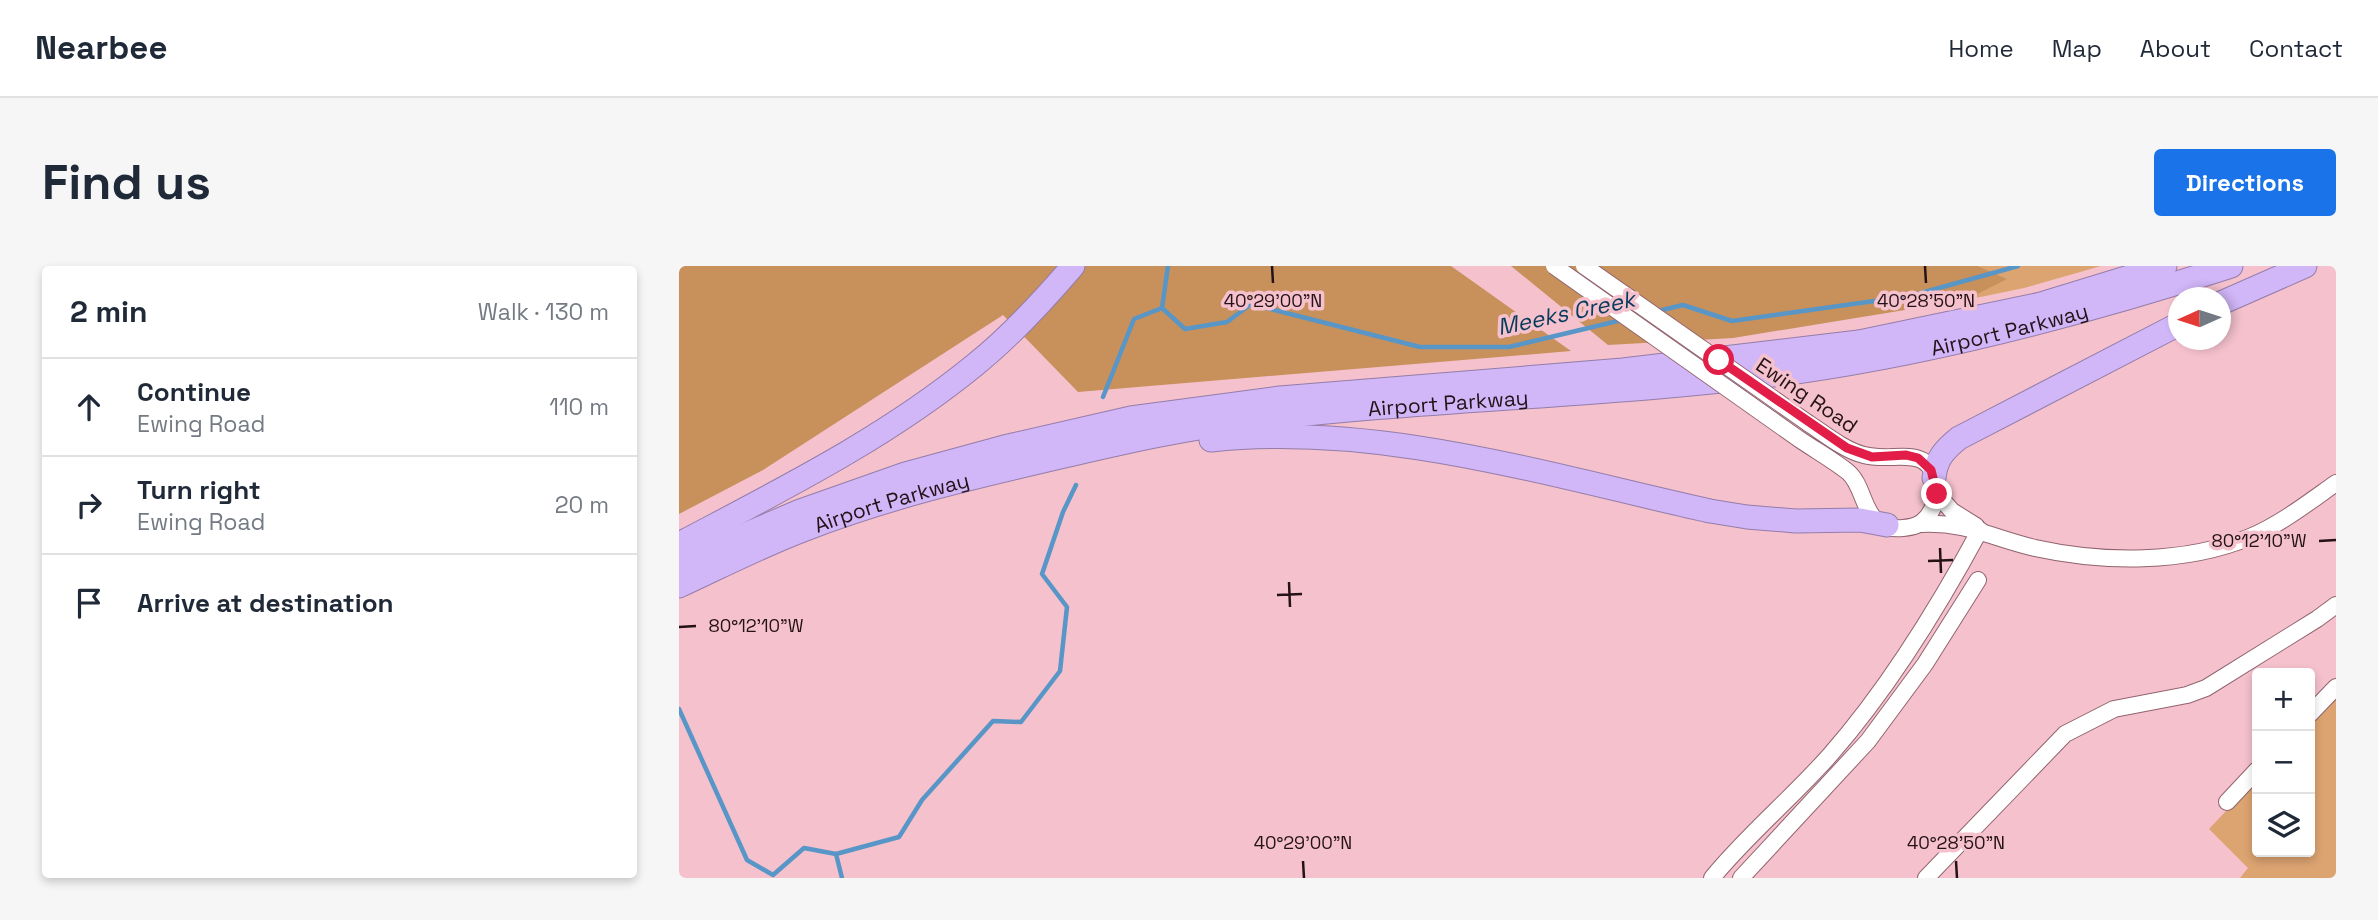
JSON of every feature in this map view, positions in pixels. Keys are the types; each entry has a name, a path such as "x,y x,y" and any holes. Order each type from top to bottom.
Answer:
{"highway":[{"path":"679,544 823,467 932,397 1011,334 1073,266"},
{"name":"Airport Parkway","path":"679,563 800,511 905,474 1004,447 1131,418 1280,398 1623,370 1859,342 2041,304 2165,266"},
{"name":"Airport Parkway","path":"679,586 801,531 857,511 1002,471 1166,433 1245,421 1630,389 1796,372 1943,345 2014,328 2104,305 2231,266"},
{"path":"2231,299 2305,266"},
{"path":"1935,486 1937,461 1959,438 2168,330"},
{"path":"1075,454 1233,437 1360,440 1456,454 1747,517 1860,520 1887,526"}],"street":[{"name":"Ewing Road","path":"1554,266 1848,472 1855,480 1869,513 1887,526"},
{"name":"Ewing Road","path":"1584,266 1808,423 1860,455 1881,458 1906,455 1918,458 1927,464 1935,486 1952,511 1968,519 1980,530"},
{"path":"1887,526 1898,529 1921,524 1946,523 1980,530 2033,547 2070,554 2111,557 2165,556 2225,546 2252,536 2336,483"},
{"path":"1921,524 1934,507 1935,486"},
{"path":"1712,878 1820,766 1862,717 1944,593 1980,530"},
{"path":"1741,878 1868,741 1925,664 1978,580"},
{"path":"1926,878 2049,747 2065,734 2114,709 2186,695 2214,684 2336,605"},
{"path":"2315,709 2336,687"},
{"path":"2227,802 2252,775"}],"shaded area":[{"path":"679,266 1451,266 1571,351 1078,392 1003,315 763,470 679,514"},
{"path":"1511,266 1978,266 2007,279 1966,300 1733,338 1608,345"},
{"path":"1978,266 2101,266 2024,288 1966,300 2006,279"},
{"path":"2336,694 2336,878 2240,878 2248,868 2209,829 2252,783 2252,857 2315,857 2315,717"}],"waterway":[{"path":"1162,308 1168,266"},
{"name":"Meeks Creek","path":"1658,311 1683,305 1732,321 1910,296 2018,266"},
{"name":"Meeks Creek","path":"1103,397 1134,319 1162,308 1185,329 1227,322 1251,304 1420,347 1509,347 1622,320"},
{"name":"Meeks Creek","path":"679,709 747,860 773,875 804,848 836,854 899,837 922,800 993,721 1021,722 1060,671 1067,607 1042,574 1063,512 1076,485"},
{"path":"836,854 842,878"}],"route":[{"path":"1719,360 1808,423 1860,455 1881,458 1906,455 1918,458 1931,470 1937,494"}]}
